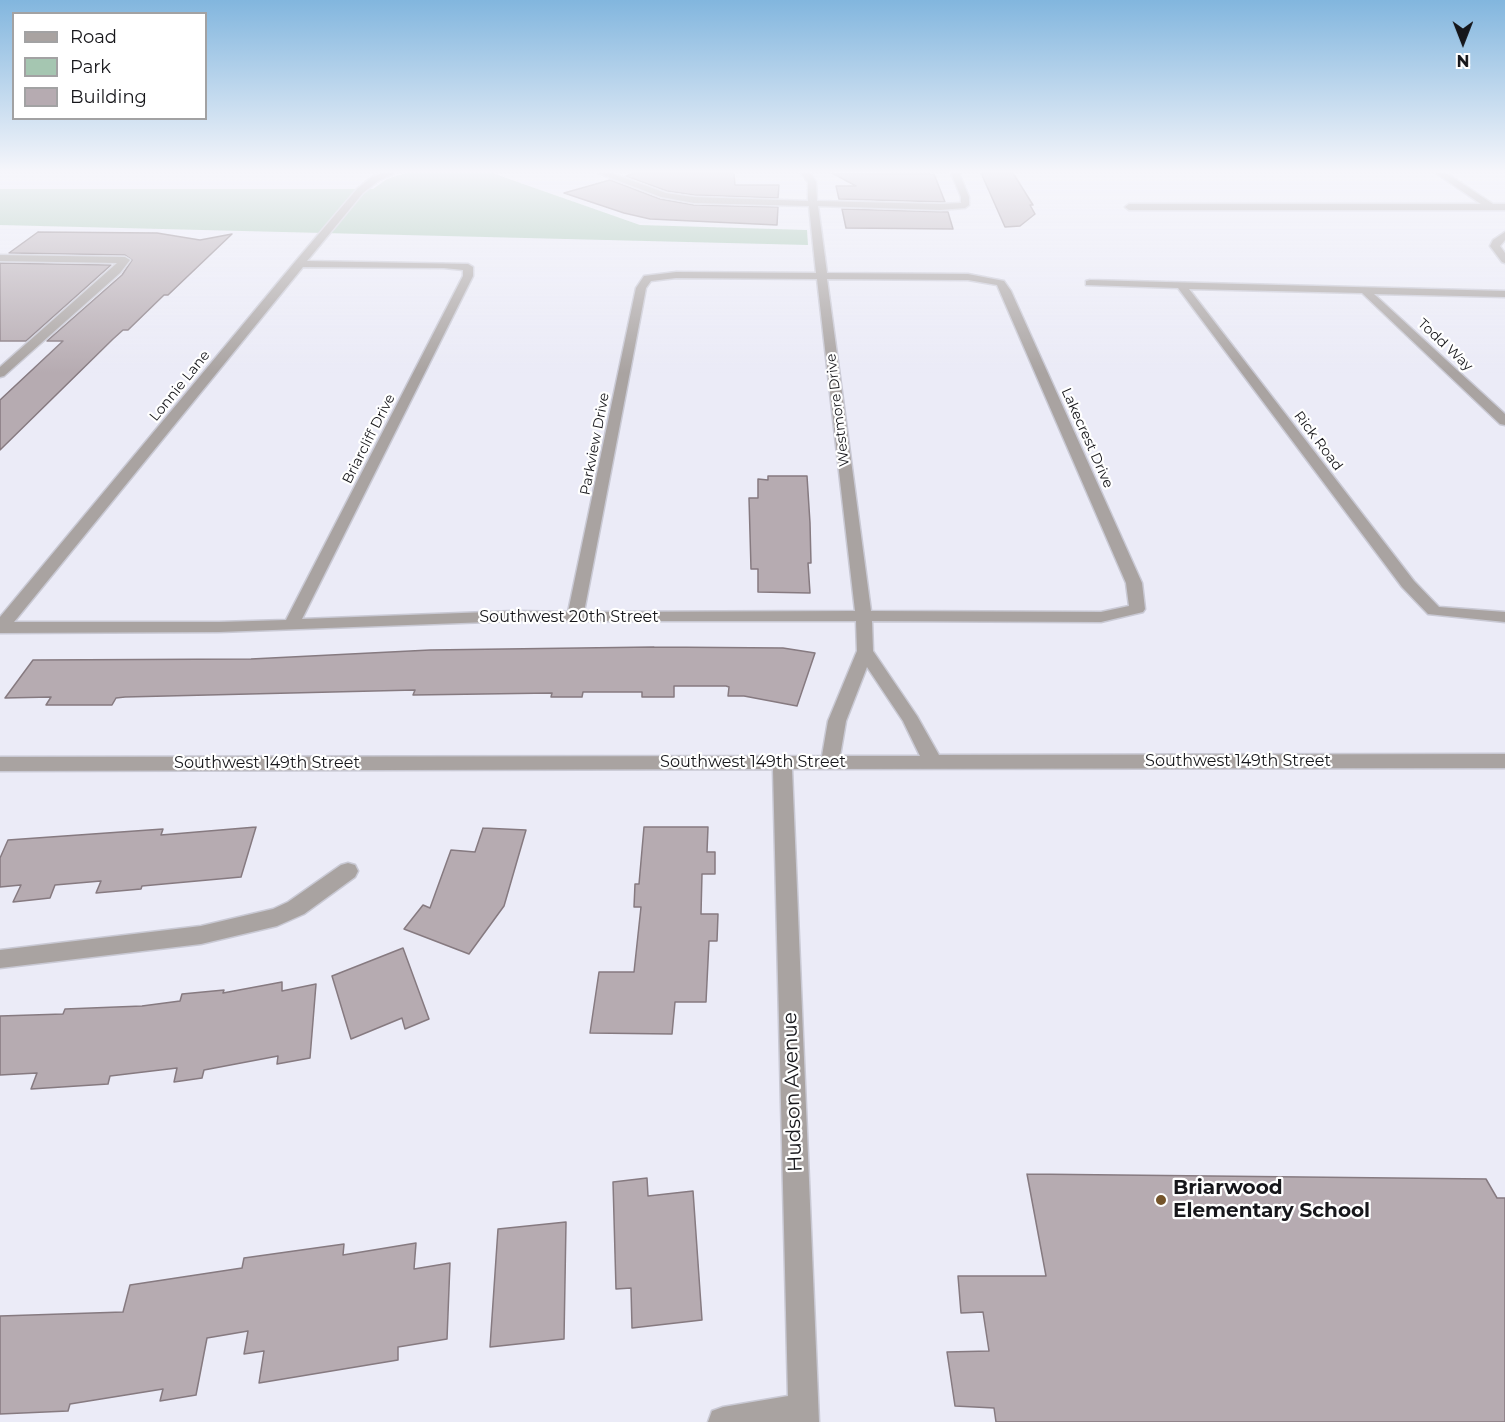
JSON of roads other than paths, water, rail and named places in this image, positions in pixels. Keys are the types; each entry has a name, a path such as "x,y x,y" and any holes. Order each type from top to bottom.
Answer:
{"street":[{"name":"Lonnie Lane","path":"0,627 319,239"},
{"name":"Westmore Drive","path":"817,239 864,616 865,651 837,721 831,762"},
{"path":"1499,239 1496,242 1496,251 1505,260"},
{"path":"0,258 125,260 116,271 0,373"},
{"name":"Briarcliff Drive","path":"292,623 468,276 468,267 444,265 299,264"},
{"name":"Parkview Drive","path":"575,617 641,288 648,278 676,275 822,275"},
{"name":"Lakecrest Drive","path":"822,275 968,277 1000,283 1006,291 1134,584 1137,609"},
{"path":"1090,283 1505,294"},
{"name":"Rick Road","path":"1181,285 1408,584 1434,611 1505,617"},
{"name":"Todd Way","path":"1364,290 1505,421"},
{"name":"Southwest 20th Street","path":"0,627 219,627 515,616 1101,617 1137,609"},
{"path":"865,651 911,720 933,762"},
{"name":"Southwest 149th Street","path":"0,764 1505,761"},
{"name":"Hudson Avenue","path":"782,763 803,1416"},
{"path":"0,959 201,935 277,917 296,908 348,871"},
{"path":"723,1422 803,1416"}],"place":[{"name":"Briarwood Elementary School","path":"1161,1200"}]}
